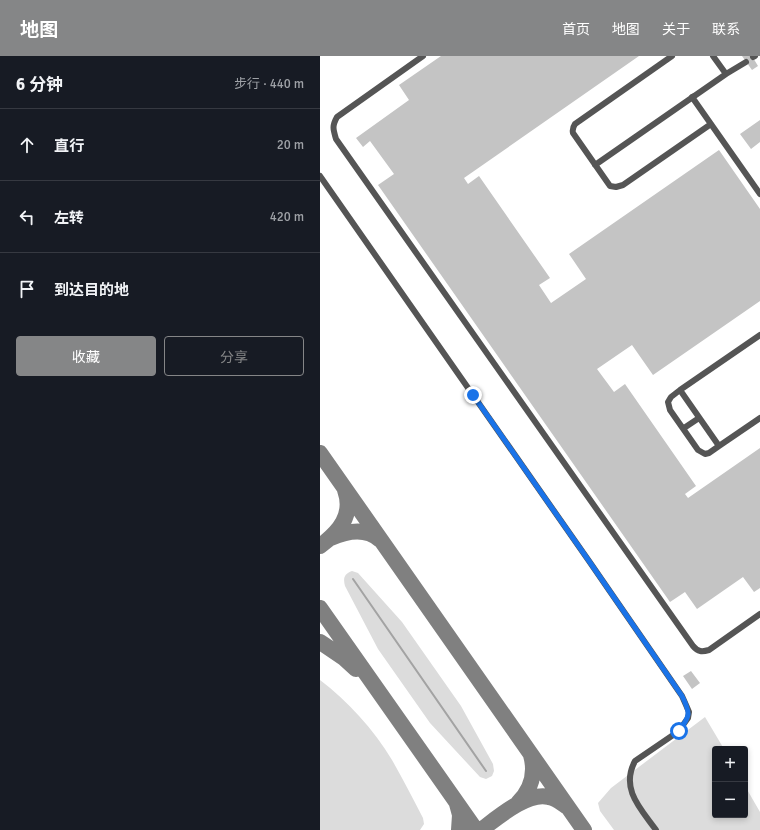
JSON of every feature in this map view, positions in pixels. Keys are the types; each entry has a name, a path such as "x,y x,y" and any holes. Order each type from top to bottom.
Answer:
{"lane":[{"path":"423,56 337,117 333,124 336,139 693,646 700,652 709,650 760,614"},
{"path":"672,56 575,124 572,130 573,133 610,186 616,187 623,185 711,124"},
{"path":"713,56 726,74"},
{"path":"595,165 692,97 746,62"},
{"path":"692,97 760,194"},
{"path":"320,176 682,696 689,712 688,718 679,731 635,761 631,768 630,777 633,797 656,830"},
{"path":"760,335 680,390 671,397 668,402 670,410 698,450 706,454 760,418"},
{"path":"680,390 719,446"},
{"path":"684,428 699,418"}],"shaded area":[{"path":"352,571 358,573 402,622 461,706 493,764 494,771 492,776 486,779 480,777 430,723 378,649 345,586 345,577 347,573"},
{"path":"320,680 341,697 360,717 385,749 423,818 424,824 420,830 320,830"},
{"path":"705,717 722,746 712,746 712,818 748,818 748,791 760,812 760,830 614,830 600,811 598,803 611,788"}],"building":[{"path":"441,56 639,56 464,178 468,184 479,176 550,278 539,285 551,303 586,279 569,254 719,150 760,209 760,301 653,375 632,345 597,369 614,392 625,384 696,486 685,494 688,498 760,448 760,588 754,592 743,577 697,609 685,592 670,602 378,185 394,174 370,141 363,147 356,138 409,100 399,85"},
{"path":"742,56 752,56 758,66 752,70"},
{"path":"760,120 760,142 751,149 740,134"},
{"path":"691,671 700,683 692,689 683,676"}],"waterway":[{"path":"353,579 486,771"}],"taxiway":[{"path":"320,453 584,830"},
{"path":"320,546 339,529 343,522 348,507 345,490"},
{"path":"331,538 350,532 363,532 369,533 380,540"},
{"path":"320,608 476,830"},
{"path":"320,642 344,658 356,669"},
{"path":"518,803 526,793 533,775 531,755"},
{"path":"481,830 513,807 532,798 541,796 551,798 558,800 566,806"},
{"path":"457,804 460,815 459,830"}],"route":[{"path":"473,395 682,696 689,712 688,718 679,731"}]}
